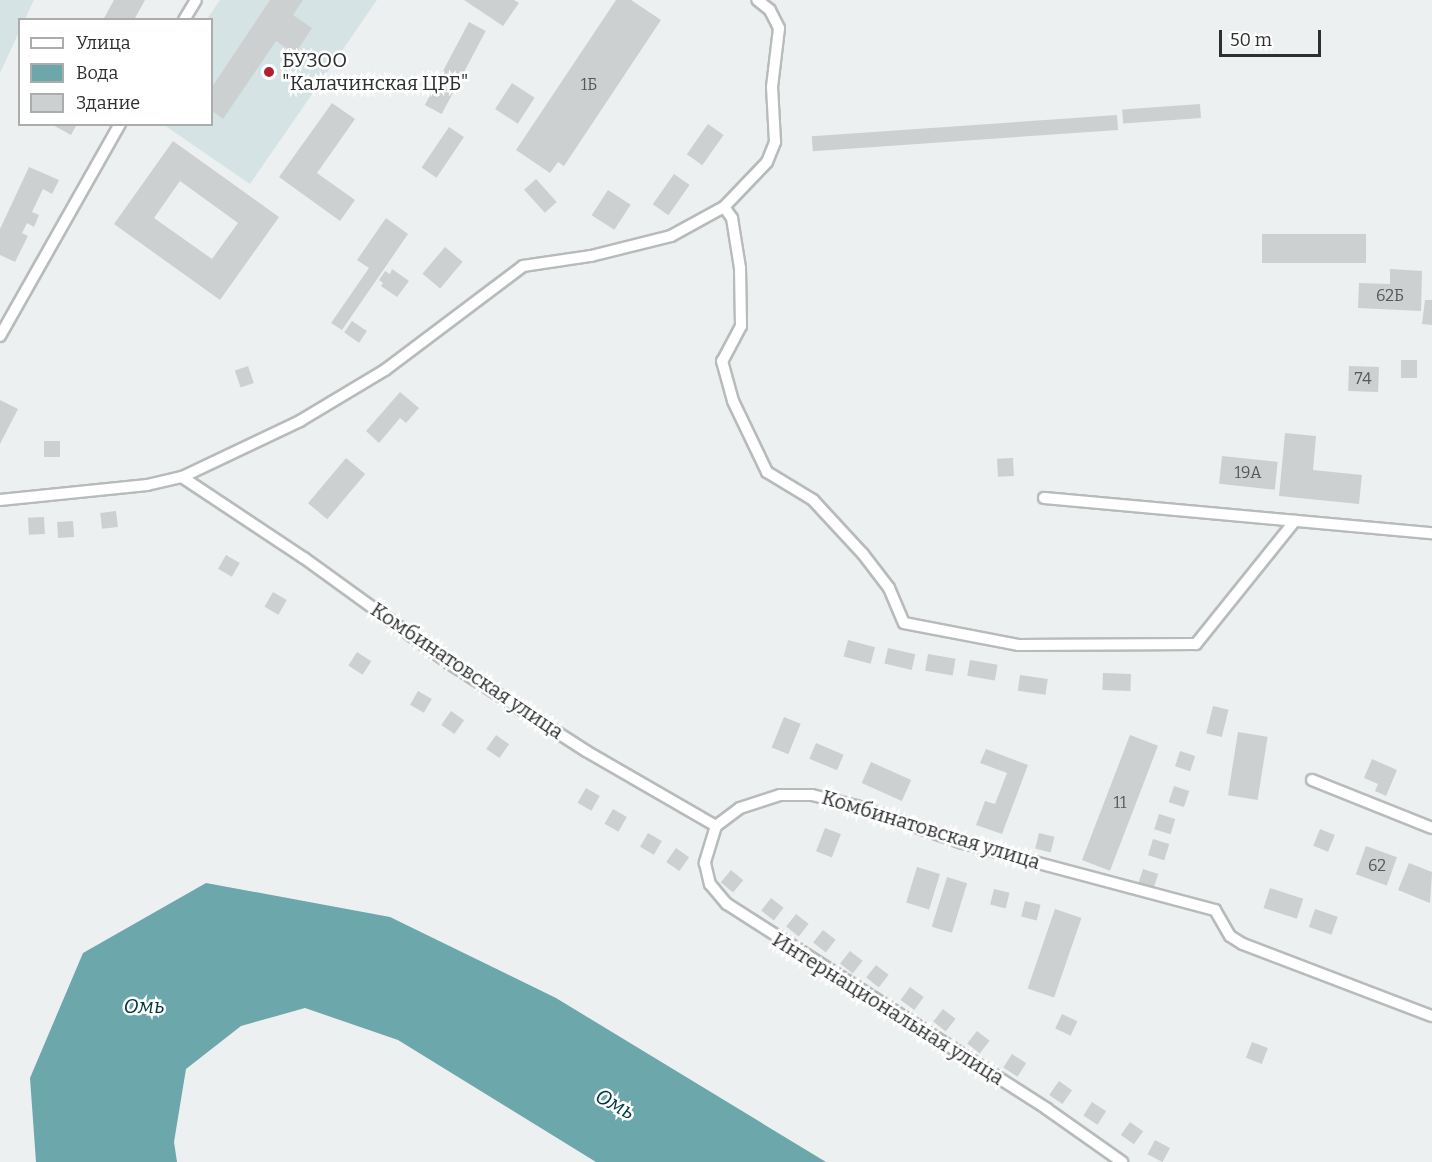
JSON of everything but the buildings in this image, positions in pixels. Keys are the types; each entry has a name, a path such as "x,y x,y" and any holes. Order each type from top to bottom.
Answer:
{"street":[{"path":"185,18 196,0"},
{"path":"0,500 147,485 182,477 300,421 385,370 523,266 651,242 699,224 724,207 767,162 775,142 772,87 779,28 770,10 757,0"},
{"path":"0,336 5,316 119,126"},
{"path":"724,207 732,218 740,268 741,326 722,362 733,401 767,472 813,500 863,554 889,588 904,623 1018,645 1197,644 1295,520"},
{"name":"Комбинатовская улица","path":"182,477 304,558 449,663 586,751 716,826 740,808 780,795 812,795 856,806 963,843 1215,910 1230,936 1243,944 1432,1016"},
{"path":"1044,498 1432,533"},
{"path":"1312,780 1432,828"},
{"name":"Интернациональная улица","path":"716,826 705,863 710,884 727,904 1047,1109 1122,1162"}],"shaded area":[{"path":"0,0 34,0 25,18 18,18 18,34 0,73"},
{"name":"БУЗОО \"Калачинская ЦРБ\"","path":"220,0 377,0 250,184 165,126 213,126 213,18 208,18"}],"water":[{"name":"Омь","path":"206,883 390,917 556,998 826,1162 596,1162 398,1040 305,1008 241,1026 186,1069 174,1142 177,1162 36,1162 30,1078 83,953"}],"place":[{"name":"БУЗОО \"Калачинская ЦРБ\"","path":"269,72"}]}
